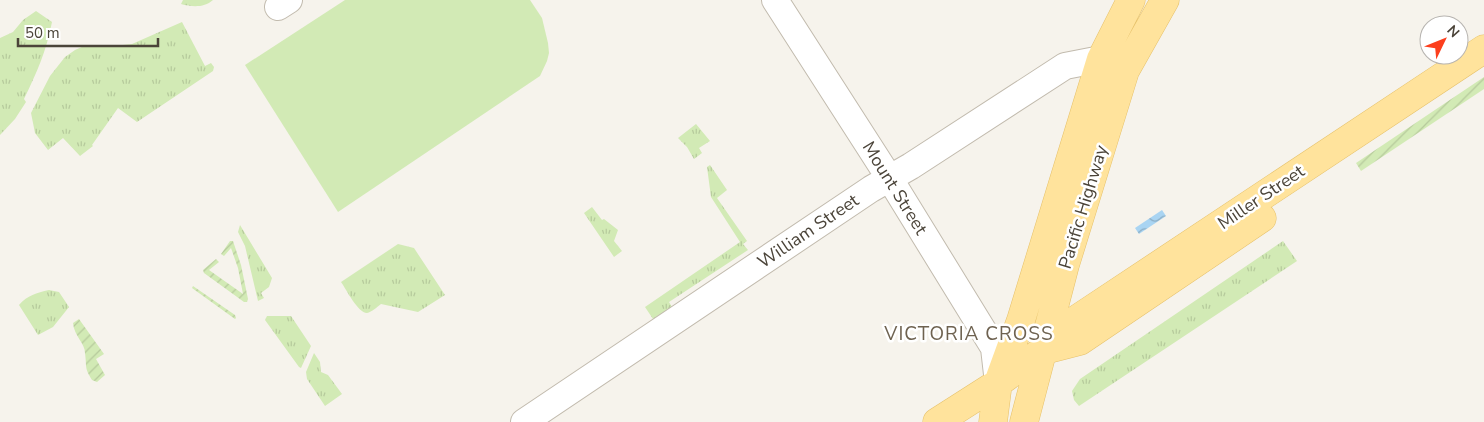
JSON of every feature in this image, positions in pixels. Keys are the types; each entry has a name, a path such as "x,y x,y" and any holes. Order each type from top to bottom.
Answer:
{"main road":[{"name":"Pacific Highway","path":"993,422 998,383 1021,320 1101,59 1131,0"},
{"name":"Pacific Highway","path":"1024,422 1065,265 1125,71 1165,0"},
{"name":"Miller Street","path":"937,422 998,383 1042,351 1074,320 1484,48"},
{"name":"Miller Street","path":"1042,351 1080,341 1088,336 1484,67"}],"street":[{"name":"Mount Street","path":"775,0 890,179 994,348 998,383"},
{"name":"William Street","path":"524,422 863,195 1064,66 1101,59"}],"green space":[{"path":"183,0 213,0 202,6 194,6 181,4"},
{"path":"345,0 530,0 542,18 549,53 540,76 338,212 245,65"},
{"path":"36,11 52,22 47,43 24,99 26,102 15,119 0,135 0,38 13,32 23,20"},
{"path":"182,22 205,66 211,63 214,67 213,71 137,122 118,108 93,146 80,156 63,138 48,150 35,133 31,113 50,76 65,57 84,46 104,47 132,44"},
{"path":"1484,77 1484,89 1361,171 1356,163"},
{"path":"696,124 710,141 699,148 702,153 694,159 687,147 678,138"},
{"path":"710,165 727,190 717,198 747,241 743,244 748,250 669,302 672,307 653,319 645,307 740,242 711,197 707,167"},
{"path":"592,207 602,220 604,219 618,230 614,241 622,251 614,257 584,213"},
{"path":"240,225 272,278 269,287 261,293 264,298 258,301 245,246 238,232"},
{"path":"230,241 233,241 241,265 247,302 244,302 204,273 203,270 216,259 219,262 209,270 243,294 238,268 231,248 224,256 221,254"},
{"path":"1283,241 1297,261 1079,406 1074,400 1072,391 1080,379"},
{"path":"398,244 414,248 445,295 418,312 381,304 367,313 364,312 356,305 341,282"},
{"path":"193,286 235,315 236,318 192,288"},
{"path":"49,290 59,292 69,307 53,327 38,335 19,305 32,295"},
{"path":"267,316 291,316 311,346 301,368 265,320"},
{"path":"79,319 104,354 96,359 105,375 97,382 92,380 88,372 85,349 75,332 73,323"},
{"path":"314,353 320,362 321,372 328,375 342,394 325,406 307,379 306,372"}],"water":[{"path":"1162,210 1166,216 1139,234 1135,228"}],"district":[{"name":"VICTORIA CROSS","path":"969,334"}]}
